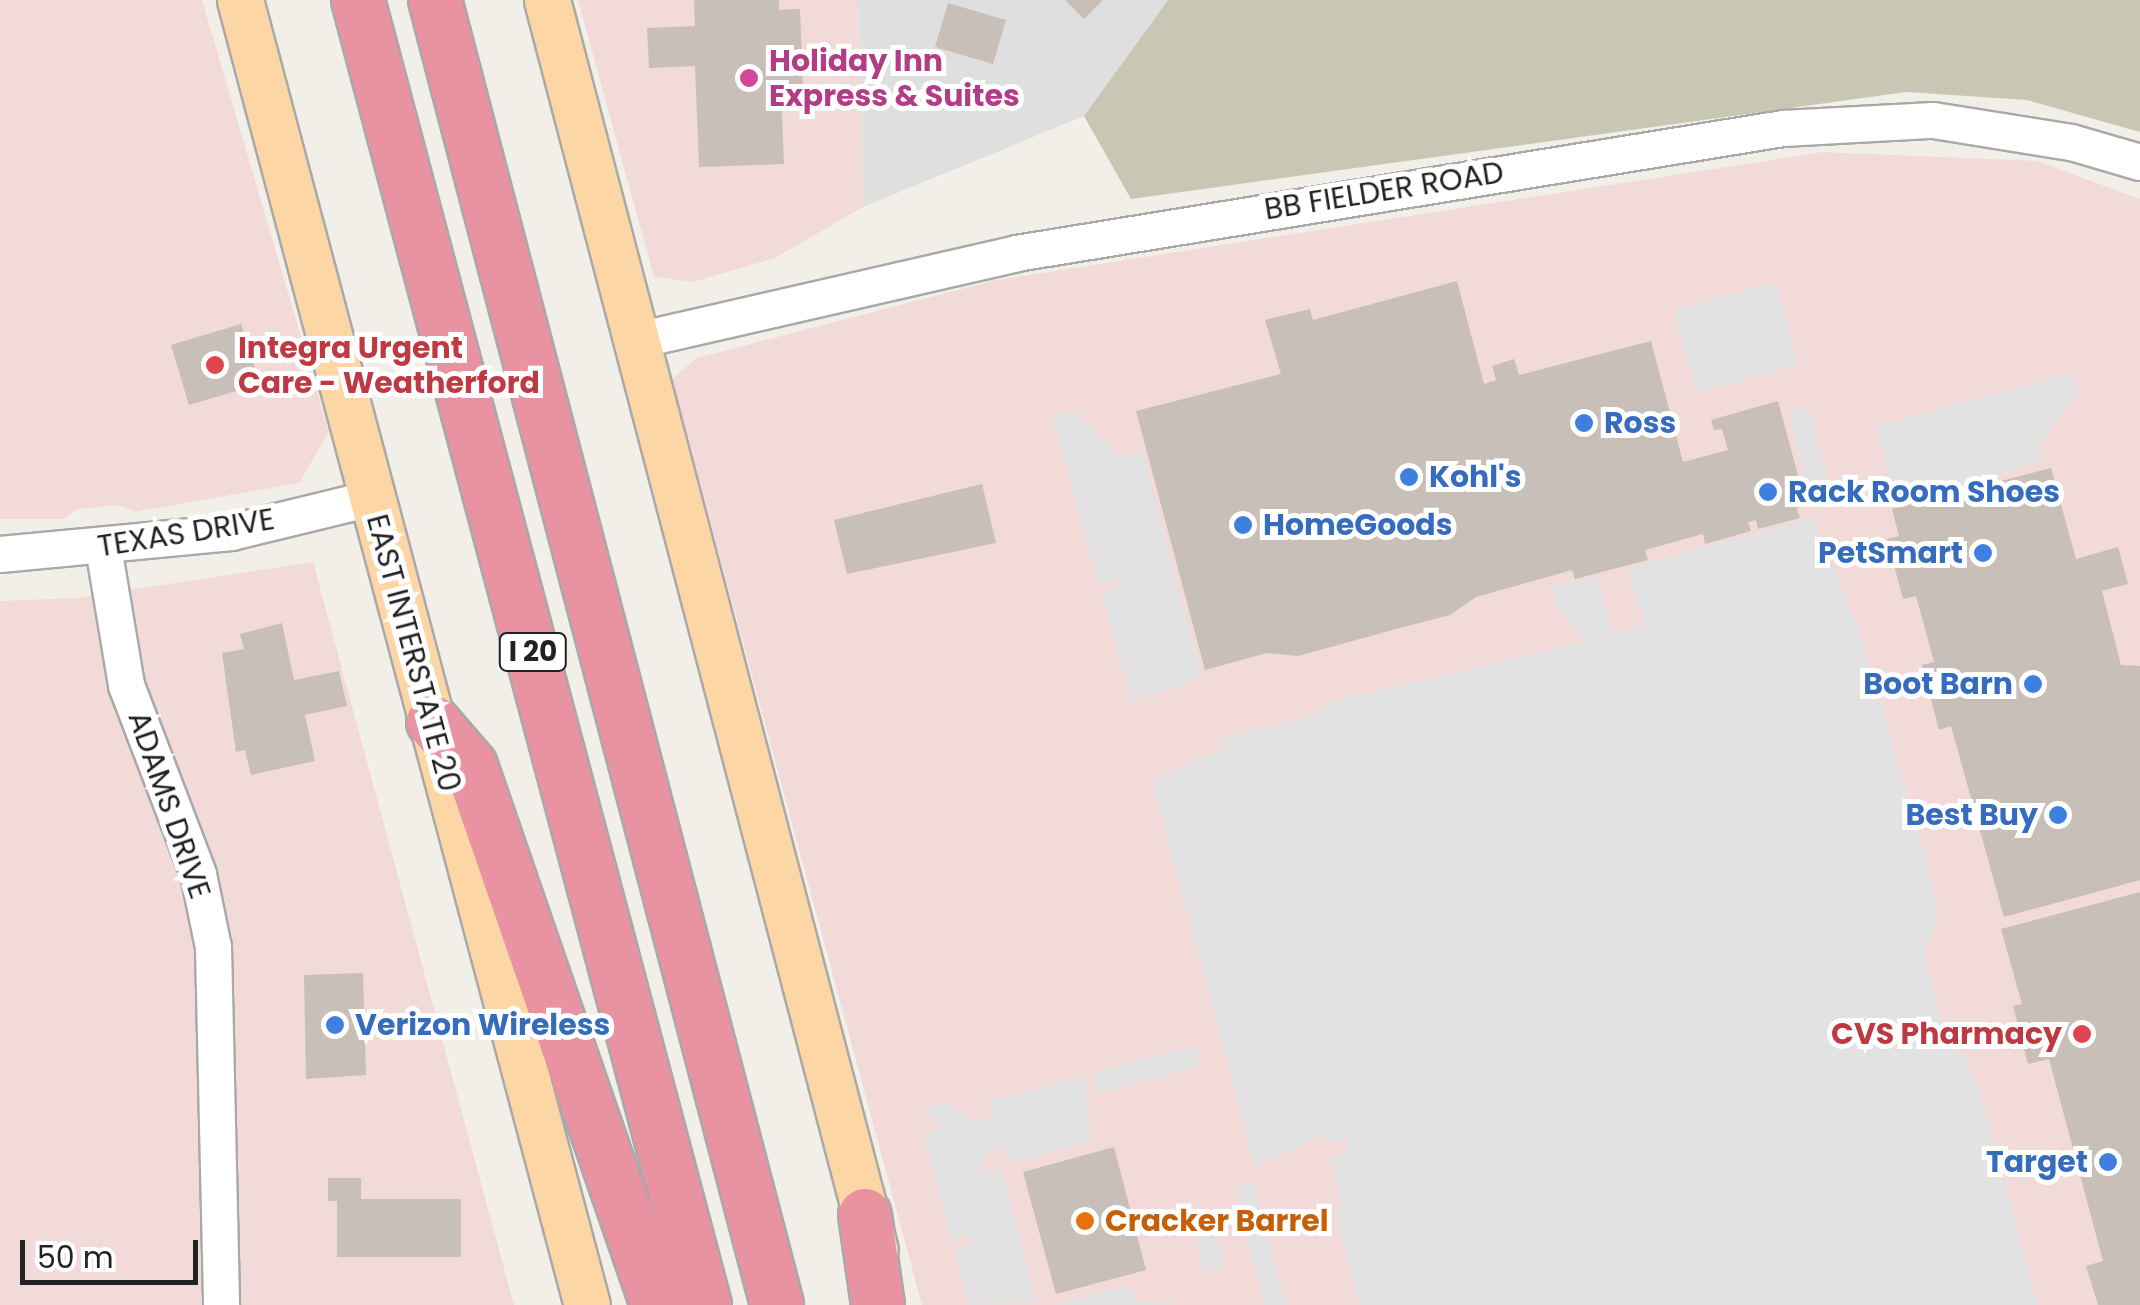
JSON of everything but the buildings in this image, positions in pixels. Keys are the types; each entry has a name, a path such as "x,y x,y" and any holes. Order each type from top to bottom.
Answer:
{"highway":[{"name":"I 20","path":"358,0 705,1305"},
{"name":"I 20","path":"436,0 778,1305"},
{"path":"434,722 472,766 657,1305"},
{"path":"865,1215 878,1305"}],"main road":[{"name":"EAST INTERSTATE 20","path":"240,0 587,1305"},
{"path":"547,0 632,341 890,1305"}],"street":[{"name":"BB FIELDER ROAD","path":"632,341 1016,252 1783,128 1933,120 2071,142 2140,162"},
{"name":"TEXAS DRIVE","path":"0,554 231,532 371,498"},
{"name":"ADAMS DRIVE","path":"104,547 126,685 198,874 213,947 221,1305"}],"shaded area":[{"path":"0,0 202,0 329,432 299,483 135,512 119,505 78,509 64,519 0,519"},
{"path":"578,0 858,0 863,207 775,258 693,282 654,277"},
{"path":"858,0 1168,0 1084,116 863,207"},
{"path":"1168,0 2140,0 2140,132 2027,100 1906,92 1131,199 1084,116"},
{"path":"1823,152 2037,161 2140,199 2140,1305 922,1305 672,379 697,358 996,280"},
{"path":"1775,282 1798,365 1696,393 1673,310"},
{"path":"2073,373 2078,392 2040,444 2044,461 1896,502 1875,426"},
{"path":"1809,407 1833,498 1813,504 1788,413"},
{"path":"1074,410 1120,455 1141,450 1202,677 1131,703 1102,593 1122,587 1120,579 1098,584 1052,415"},
{"path":"1813,518 1858,628 1925,855 1938,919 1923,953 1946,1044 1956,1043 1978,1087 2037,1305 1359,1305 1334,1210 1343,1207 1330,1158 1347,1153 1346,1139 1327,1143 1324,1135 1255,1166 1152,782 1220,750 1219,739 1305,717 1333,701 1584,642 1557,606 1552,587 1596,575 1611,625 1607,634 1645,625 1627,568"},
{"path":"313,562 514,1305 0,1305 0,601 77,598"},
{"path":"1195,1046 1200,1066 1098,1094 1092,1073"},
{"path":"1084,1076 1091,1141 1010,1164 1005,1145 987,1155 981,1171 1001,1170 1037,1304 969,1305 954,1249 971,1243 968,1235 951,1240 924,1136 941,1127 925,1108 950,1102 973,1121 995,1120 990,1101"},
{"path":"1253,1183 1286,1305 1265,1305 1234,1188"},
{"path":"1211,1219 1224,1267 1204,1272 1191,1224"},
{"path":"1130,1285 1134,1299 1175,1305 1055,1305"}],"place":[{"name":"Holiday Inn Express & Suites","path":"749,78"},
{"name":"Integra Urgent Care - Weatherford","path":"215,365"},
{"name":"Ross","path":"1584,423"},
{"name":"Kohl's","path":"1409,477"},
{"name":"Rack Room Shoes","path":"1768,492"},
{"name":"HomeGoods","path":"1243,525"},
{"name":"PetSmart","path":"1983,553"},
{"name":"Boot Barn","path":"2033,684"},
{"name":"Best Buy","path":"2058,815"},
{"name":"Verizon Wireless","path":"335,1025"},
{"name":"CVS Pharmacy","path":"2082,1034"},
{"name":"Target","path":"2108,1162"},
{"name":"Cracker Barrel","path":"1085,1221"}]}
